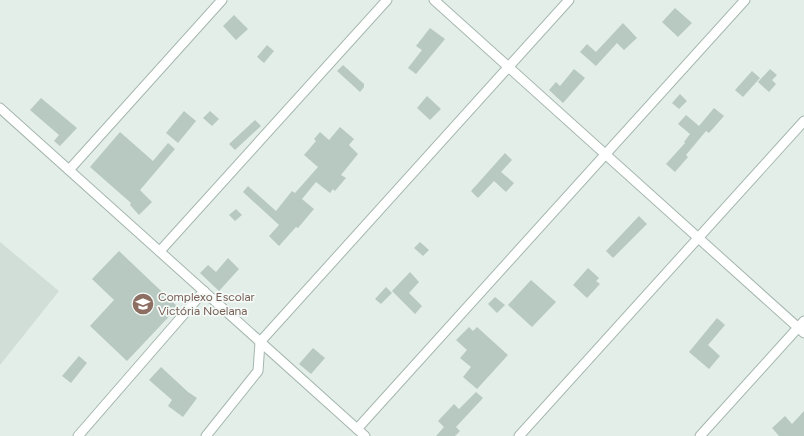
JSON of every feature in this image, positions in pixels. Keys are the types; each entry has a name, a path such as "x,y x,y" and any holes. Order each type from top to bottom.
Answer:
{"street":[{"path":"69,170 222,0"},
{"path":"160,251 387,0"},
{"path":"434,0 698,238 802,327 700,436"},
{"path":"206,436 258,371 260,342 569,0"},
{"path":"357,429 745,0"},
{"path":"0,108 365,436"},
{"path":"518,436 804,121"},
{"path":"78,436 204,291"}],"shaded area":[{"path":"0,242 59,291 0,365"}],"building":[{"path":"675,8 692,23 678,37 662,22"},
{"path":"234,15 248,29 236,40 223,26"},
{"path":"623,23 637,38 624,50 617,43 596,66 580,52 587,44 596,52"},
{"path":"430,28 445,39 416,74 408,68 422,50 416,46"},
{"path":"267,45 274,51 264,63 257,57"},
{"path":"343,65 364,84 364,87 360,92 337,71"},
{"path":"574,69 585,78 563,103 549,90 556,82 560,86"},
{"path":"770,69 777,75 772,80 776,84 769,92 758,82"},
{"path":"752,71 760,78 743,97 735,90"},
{"path":"680,94 687,101 679,109 672,103"},
{"path":"427,96 441,109 430,120 417,108"},
{"path":"41,98 77,128 60,146 54,141 59,135 30,110"},
{"path":"714,108 724,116 709,133 706,131 686,155 688,157 675,172 666,164 685,143 684,142 690,134 678,124 686,115 699,126"},
{"path":"184,111 196,121 178,143 166,133"},
{"path":"210,111 219,119 212,126 203,118"},
{"path":"255,120 261,126 235,150 229,144"},
{"path":"340,127 354,139 349,145 358,154 341,175 346,178 335,191 333,189 330,193 316,182 302,199 314,209 298,228 296,227 279,246 269,236 279,225 243,192 248,186 276,211 292,191 295,193 318,167 304,155 316,141 314,139 320,132 329,140"},
{"path":"120,132 153,161 168,143 175,149 140,190 152,202 139,215 130,205 131,203 90,167"},
{"path":"505,153 512,160 501,172 514,183 506,192 494,181 478,198 471,191"},
{"path":"236,209 242,215 235,221 229,215"},
{"path":"639,216 647,224 613,258 606,251"},
{"path":"420,242 429,250 423,256 414,248"},
{"name":"Complexo Escolar Victória Noelana","path":"119,251 178,307 127,361 90,326 114,300 92,279"},
{"path":"228,258 239,269 219,291 200,273 208,265 216,272"},
{"path":"588,268 599,278 596,281 600,284 587,298 573,285"},
{"path":"410,272 419,282 409,293 422,306 415,314 392,291"},
{"path":"531,280 556,302 532,327 508,305"},
{"path":"386,287 392,293 381,304 375,299"},
{"path":"495,297 505,305 497,313 488,304"},
{"path":"717,318 725,325 708,345 720,356 709,369 689,352"},
{"path":"469,327 473,331 477,327 508,355 477,389 463,377 471,367 460,358 467,350 456,340"},
{"path":"313,348 325,358 311,374 299,364"},
{"path":"79,356 87,363 71,383 62,376"},
{"path":"161,367 188,392 197,398 183,417 168,406 172,400 149,380"},
{"path":"476,392 483,398 456,427 460,431 455,436 436,436 444,427 438,421 454,404 459,409"},
{"path":"804,411 804,436 779,436 772,428 785,416 792,424"}],"place":[{"name":"Complexo Escolar Victória Noelana","path":"143,304"}]}
